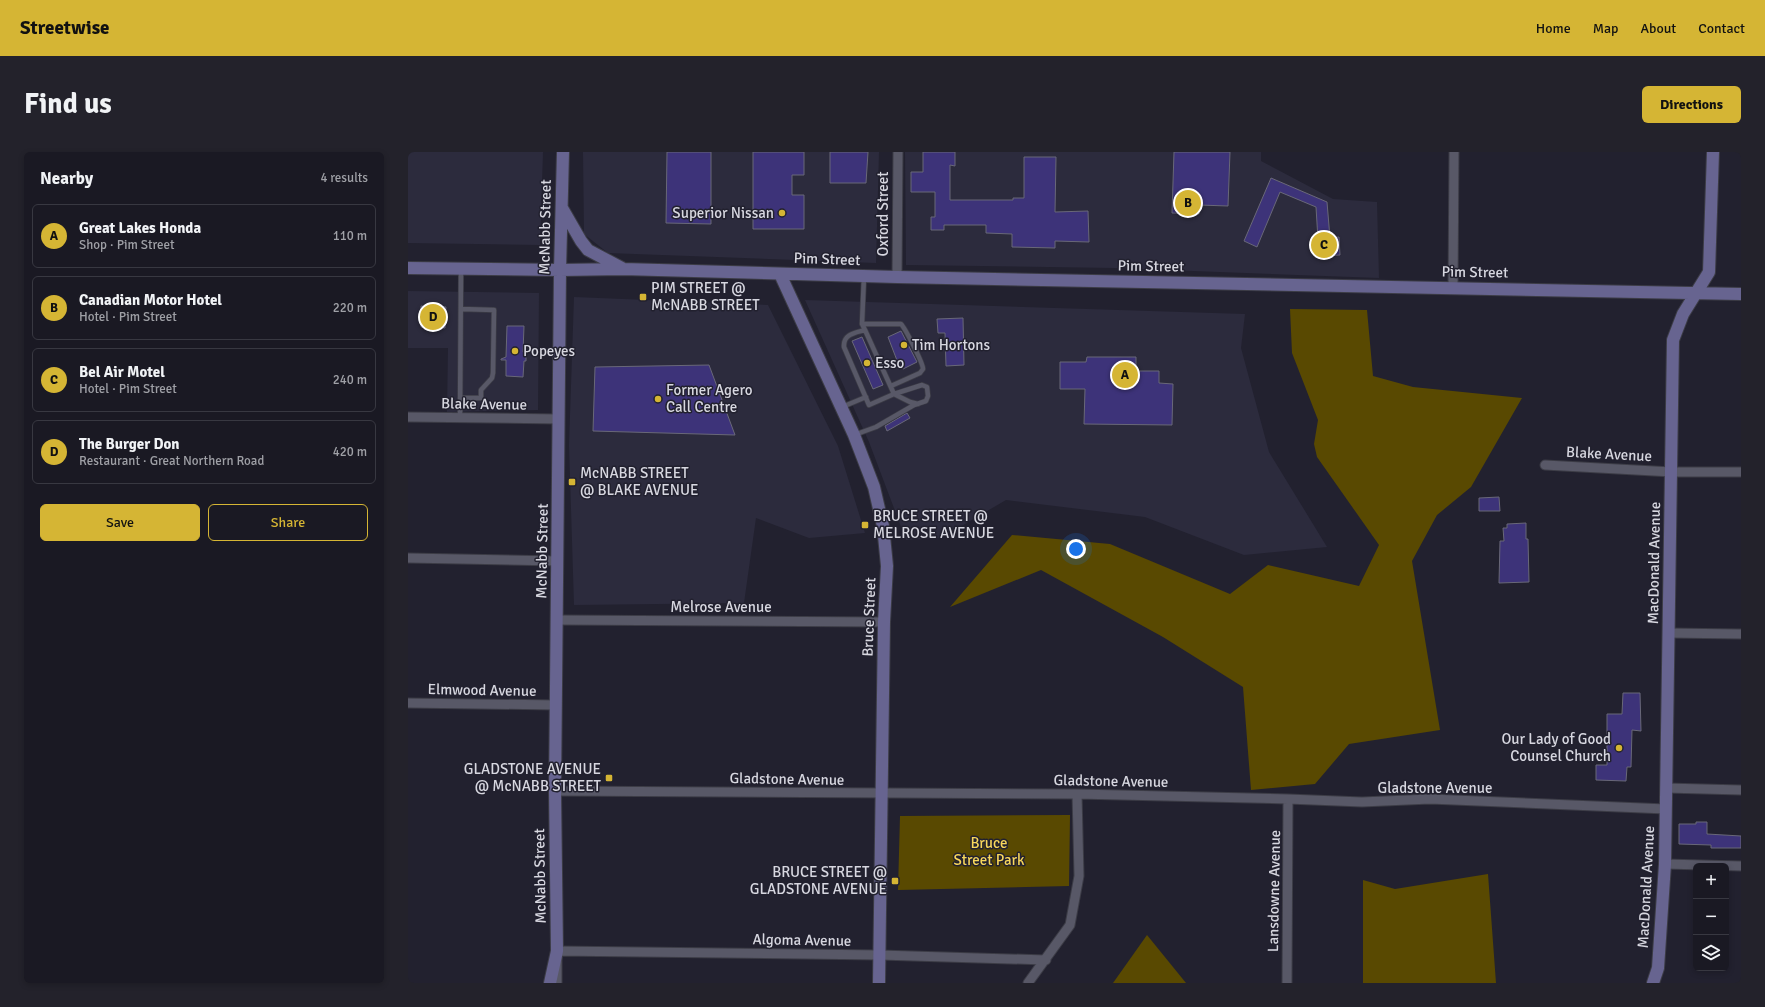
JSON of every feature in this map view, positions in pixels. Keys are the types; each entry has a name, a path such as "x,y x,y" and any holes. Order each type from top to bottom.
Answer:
{"main road":[{"name":"McNabb Street","path":"550,983 557,951 555,791 560,270 563,152"},
{"name":"MacDonald Avenue","path":"1653,983 1658,968 1665,864 1673,340 1683,314 1709,272 1713,152"},
{"path":"561,206 581,241 588,250 623,269"},
{"name":"Pim Street","path":"408,268 560,270 623,269 897,277 1741,294"},
{"name":"Bruce Street","path":"780,274 854,435 874,487 883,526 887,566 884,622 883,794 879,983"}],"street":[{"name":"Oxford Street","path":"897,277 898,152"},
{"path":"1453,288 1454,152"},
{"name":"Blake Avenue","path":"408,417 559,419"},
{"name":"Blake Avenue","path":"1545,465 1672,472 1741,472"},
{"path":"408,558 558,561"},
{"name":"Melrose Avenue","path":"557,620 884,622"},
{"path":"1668,633 1741,634"},
{"name":"Elmwood Avenue","path":"408,703 556,705"},
{"path":"1666,788 1741,790"},
{"name":"Gladstone Avenue","path":"555,791 1077,794 1288,798 1362,802 1430,799 1666,809"},
{"path":"1028,983 1070,925 1079,876 1077,794"},
{"name":"Lansdowne Avenue","path":"1287,983 1288,798"},
{"path":"1665,864 1741,866"},
{"name":"Algoma Avenue","path":"557,951 880,955 1046,960"},
{"name":"McNabb Street","path":"557,951 557,983"}],"lane":[{"path":"460,418 462,268"},
{"path":"864,276 862,324 894,394 910,402 918,404"},
{"path":"460,398 481,398 481,390 492,378 494,310 461,309"},
{"path":"862,324 901,324 905,328 915,350 921,359 923,369 920,373 891,386"},
{"path":"854,435 876,427 928,399 928,391 925,385 917,385 869,405 843,342 848,336 865,330"},
{"path":"842,408 866,397"}],"shaded area":[{"path":"408,152 543,152 540,245 408,243"},
{"path":"583,152 879,152 876,263 608,253 584,234"},
{"path":"905,152 1261,152 1261,161 1333,199 1377,202 1379,278 1114,268 906,265"},
{"path":"408,291 539,293 538,410 447,412 448,348 408,348"},
{"path":"574,297 768,305 838,446 865,533 809,538 756,518 744,603 574,605 569,445"},
{"path":"805,300 1245,314 1241,348 1269,452 1327,547 1244,555 1145,517 1006,500 941,538 906,540 869,442"}],"green space":[{"path":"1290,309 1367,310 1373,376 1413,387 1522,398 1471,487 1437,515 1412,561 1440,730 1349,744 1315,784 1251,790 1243,687 1163,637 1041,570 950,607 1012,535 1110,544 1230,594 1268,565 1359,586 1379,545 1317,457 1314,444 1318,420 1292,353"},
{"name":"Bruce Street Park","path":"1070,815 1069,886 898,890 900,816"},
{"path":"1488,874 1496,983 1363,983 1363,880 1395,889"},
{"path":"1147,935 1186,983 1113,983"}],"building":[{"path":"667,152 711,152 711,224 666,223"},
{"path":"753,152 804,152 804,175 792,175 792,195 804,195 804,229 753,229"},
{"path":"830,152 868,152 866,183 830,183"},
{"path":"923,152 955,152 955,166 950,165 950,200 1013,200 1013,198 1024,198 1024,157 1056,157 1055,212 1088,211 1089,242 1055,241 1055,248 1012,247 1012,234 986,233 986,225 944,225 944,230 931,230 931,217 935,217 935,192 911,192 911,172 923,172"},
{"path":"1174,152 1230,152 1228,206 1199,205 1199,214 1172,213"},
{"path":"1271,178 1327,202 1330,238 1339,237 1340,255 1319,256 1316,207 1280,192 1257,247 1244,241"},
{"path":"421,306 446,307 445,328 421,327"},
{"path":"963,318 964,365 946,366 945,333 938,333 937,319"},
{"name":"Popeyes","path":"507,326 524,326 523,352 526,351 526,361 524,361 523,377 506,376 506,360 501,359 506,357"},
{"path":"901,331 917,362 903,369 900,362 898,363 888,337"},
{"path":"862,337 883,385 873,389 852,341"},
{"path":"1087,357 1136,357 1136,371 1159,371 1159,383 1173,384 1172,425 1084,424 1085,389 1060,389 1060,362 1086,362"},
{"name":"Former Agero Call Centre","path":"709,365 735,435 593,431 595,367"},
{"path":"907,413 910,418 887,431 885,426"},
{"path":"1499,497 1500,511 1479,511 1479,498"},
{"path":"1526,523 1529,582 1499,583 1500,541 1504,541 1503,528 1507,528 1507,524"},
{"name":"Our Lady of Good Counsel Church","path":"1623,693 1640,693 1641,731 1632,730 1631,767 1627,767 1626,781 1596,780 1596,765 1607,765 1607,714 1622,714"},
{"path":"1696,822 1707,822 1707,834 1741,836 1741,848 1711,848 1711,845 1679,844 1679,824 1696,824"}],"place":[{"name":"Canadian Motor Hotel","path":"1188,203"},
{"name":"Superior Nissan","path":"782,213"},
{"name":"Bel Air Motel","path":"1324,245"},
{"name":"PIM STREET @ McNABB STREET","path":"643,297"},
{"name":"The Burger Don","path":"433,317"},
{"name":"Tim Hortons","path":"904,345"},
{"name":"Popeyes","path":"515,351"},
{"name":"Esso","path":"867,363"},
{"name":"Great Lakes Honda","path":"1125,375"},
{"name":"Former Agero Call Centre","path":"658,399"},
{"name":"McNABB STREET @ BLAKE AVENUE","path":"572,482"},
{"name":"BRUCE STREET @ MELROSE AVENUE","path":"865,525"},
{"name":"Our Lady of Good Counsel Church","path":"1619,748"},
{"name":"GLADSTONE AVENUE @ McNABB STREET","path":"609,778"},
{"name":"BRUCE STREET @ GLADSTONE AVENUE","path":"895,881"}]}
